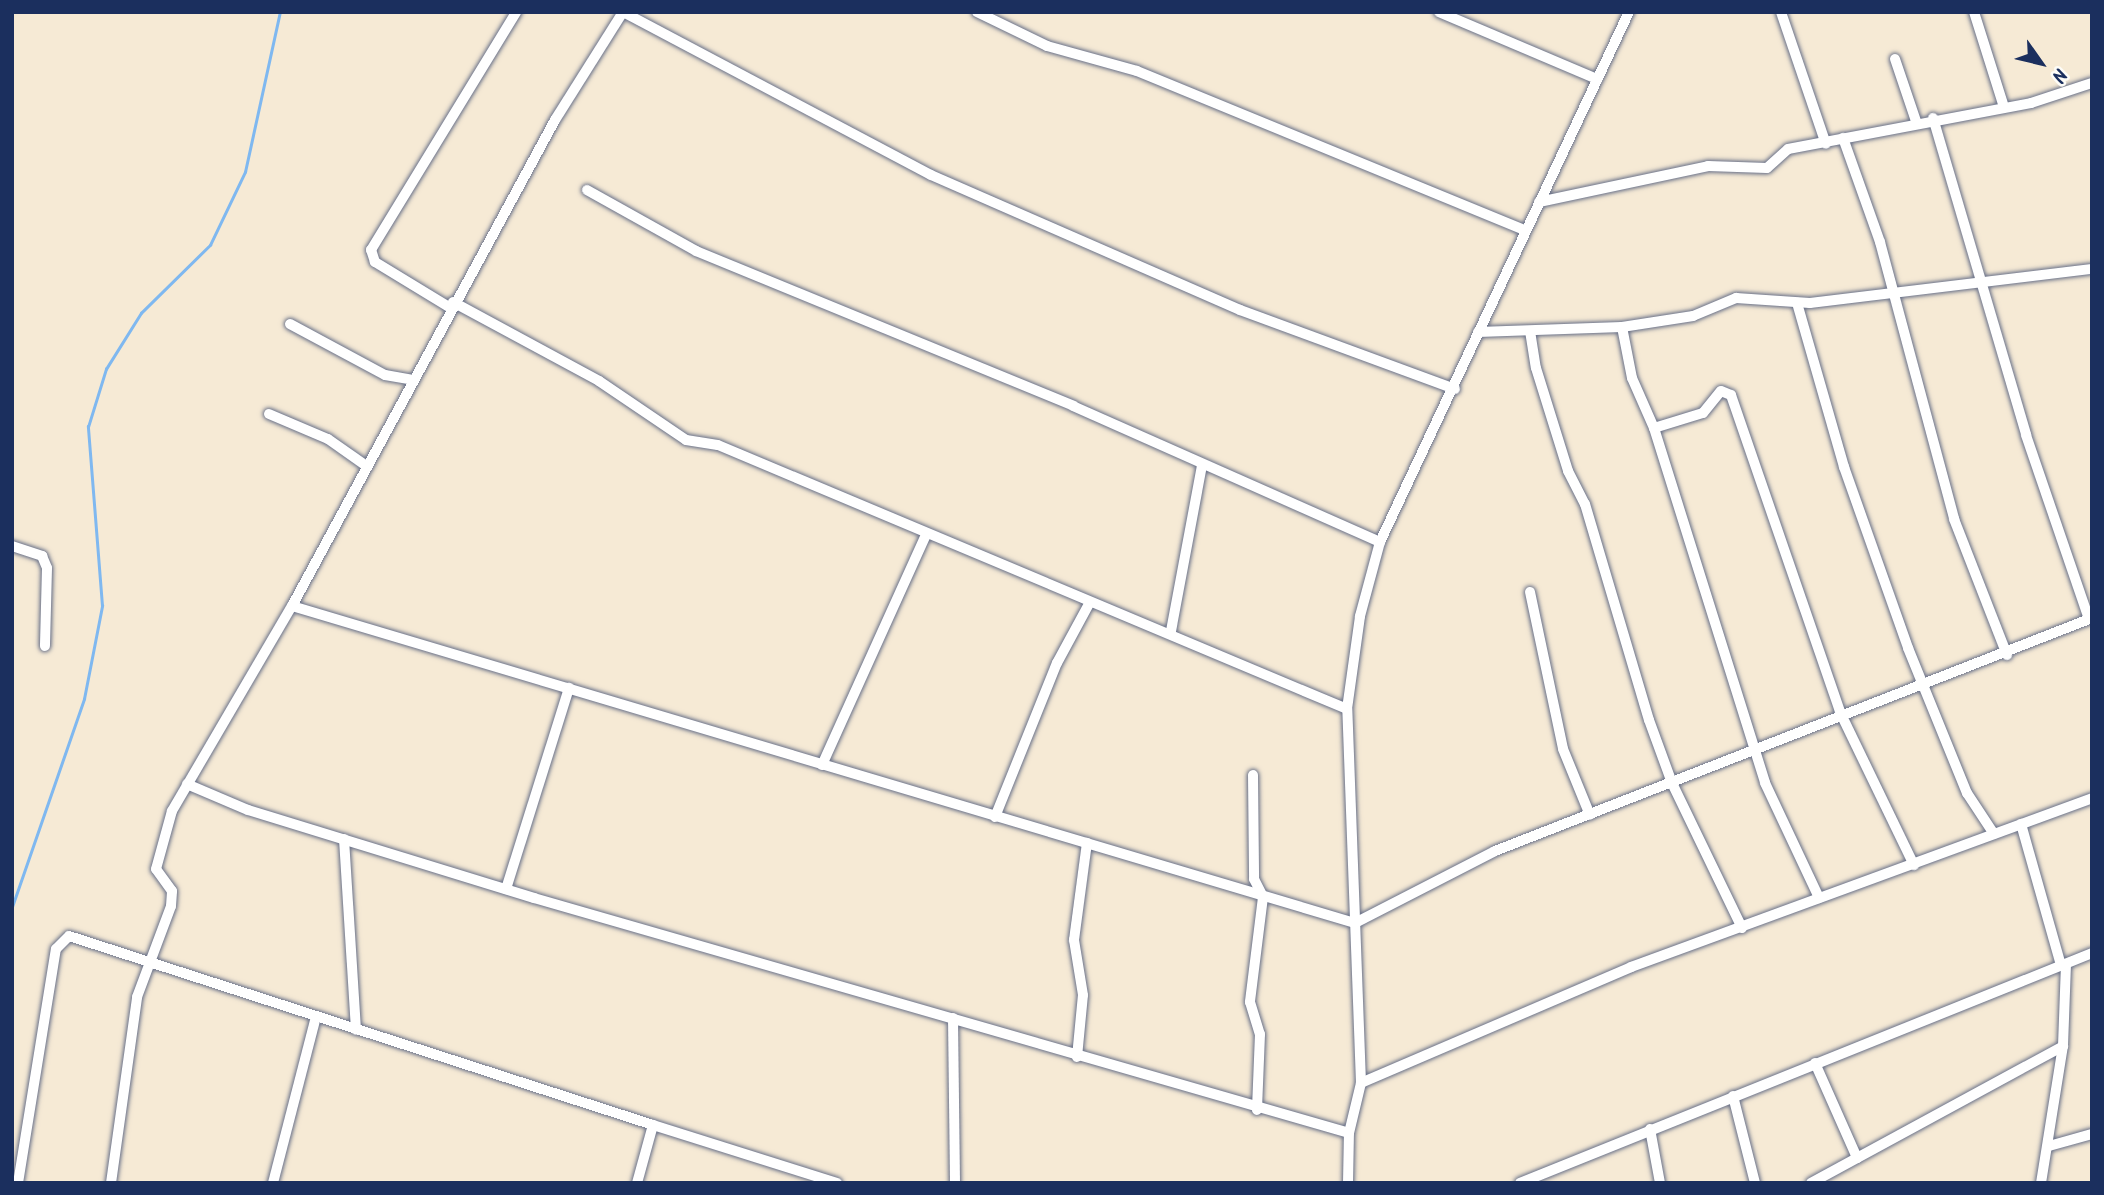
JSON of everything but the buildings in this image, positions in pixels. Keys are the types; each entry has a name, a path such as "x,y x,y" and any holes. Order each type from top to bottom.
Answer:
{"street":[{"path":"516,12 371,250 375,262 599,381 686,440 718,445 926,535 1090,602 1171,631 1348,709"},
{"path":"111,1183 137,997 173,894 157,874 157,858 187,784 292,606 451,304 623,12 931,175 1241,310 1454,389"},
{"path":"977,12 1047,46 1137,71 1522,229"},
{"path":"1439,12 1597,79"},
{"path":"1348,1183 1349,1133 1361,1083 1348,709 1354,648 1380,542 1454,389 1522,229 1539,202 1629,12"},
{"path":"1781,12 1826,144"},
{"path":"1974,12 2004,107"},
{"path":"1895,59 1916,121"},
{"path":"1539,202 1708,166 1767,168 1788,149 1826,144 1916,121 2004,107 2092,83"},
{"path":"292,606 1356,923 1495,851 1672,783 1754,745 2007,654 2091,619 2026,435 1985,279 1933,118"},
{"path":"1843,138 1891,292 1954,519 2007,654"},
{"path":"587,190 696,251 1380,542"},
{"path":"1478,332 1622,327 1693,316 1736,298 1797,303 1985,279 2092,269"},
{"path":"1797,303 1844,467 1923,683 1967,793 1994,835"},
{"path":"290,324 384,376 412,380"},
{"path":"1622,327 1632,378 1654,428 1754,745 1819,898"},
{"path":"1530,331 1567,471 1585,504 1672,783 1742,928"},
{"path":"1654,428 1703,413 1721,391 1731,395 1840,712 1913,865"},
{"path":"269,414 328,439 365,465"},
{"path":"1171,631 1202,466"},
{"path":"822,765 926,535"},
{"path":"12,546 42,556 47,568 45,646"},
{"path":"1530,592 1563,749 1590,815"},
{"path":"995,817 1057,663 1090,602"},
{"path":"506,889 569,688"},
{"path":"1253,775 1254,879 1263,897 1250,1002 1260,1034 1257,1110"},
{"path":"187,784 344,839 506,889 953,1018 1257,1110 1349,1133"},
{"path":"1361,1083 1631,967 2092,798"},
{"path":"2021,824 2064,965 2063,1046 2041,1183"},
{"path":"344,839 356,1030"},
{"path":"1077,1057 1083,995 1074,940 1087,844"},
{"path":"18,1183 56,949 69,936 837,1183"},
{"path":"1520,1183 2092,953"},
{"path":"273,1183 316,1017"},
{"path":"953,1018 956,1183"},
{"path":"1811,1183 2063,1046"},
{"path":"1815,1063 1857,1158"},
{"path":"1733,1096 1755,1183"},
{"path":"636,1183 653,1125"},
{"path":"1650,1129 1660,1183"},
{"path":"2049,1146 2092,1134"},
{"path":"1837,1169 1838,1183"}],"waterway":[{"path":"12,907 84,699 102,606 88,427 106,369 141,313 210,245 245,172 280,12"}]}
